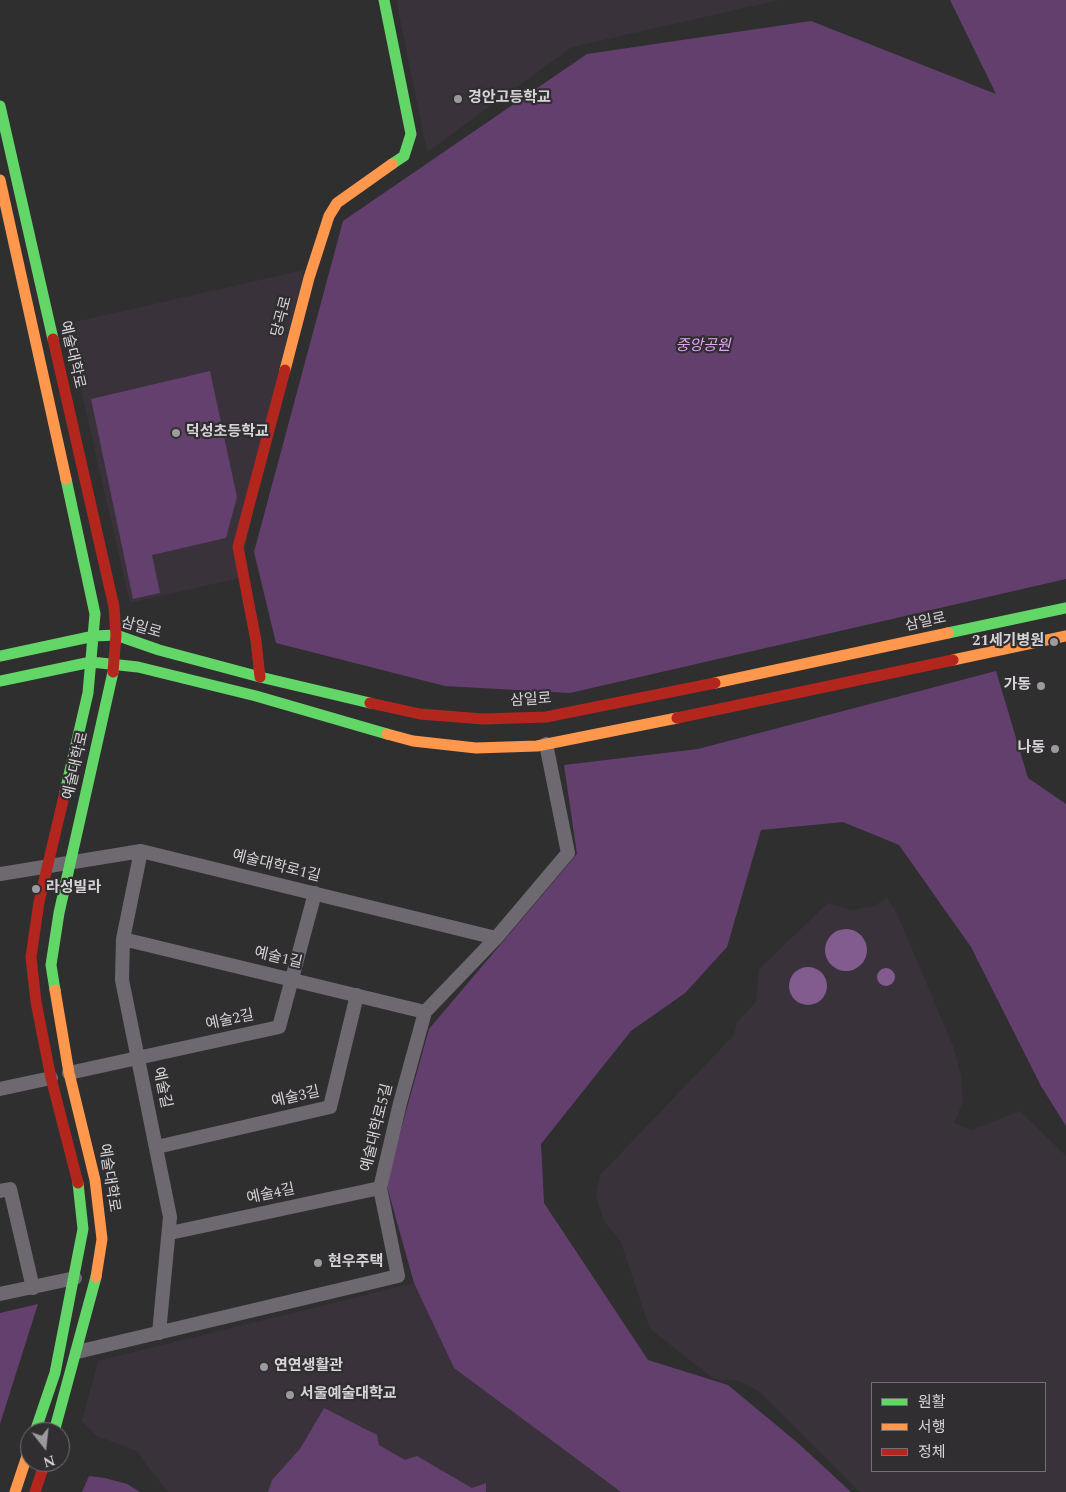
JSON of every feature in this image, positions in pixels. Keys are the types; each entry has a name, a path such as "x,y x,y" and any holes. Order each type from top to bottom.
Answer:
{"street":[{"name":"당곡로","path":"260,677 256,641 238,547 310,278 328,216 338,203 404,156 409,146 410,134 402,86 384,0"},
{"name":"예술대학로","path":"0,106 114,607 116,635 114,664 59,913 51,965 69,1073 95,1180 102,1238 95,1288 57,1422"},
{"name":"예술대학로","path":"0,180 13,255 95,614 88,693 39,902 31,957 36,1002 51,1078 78,1186 83,1228 75,1278 55,1373 38,1422"},
{"path":"13,255 32,251"},
{"name":"삼일로","path":"0,656 94,636 116,635 159,650 260,677 420,714 483,719 546,717 611,706 1066,608"},
{"path":"0,682 91,662 114,664 161,671 413,741 476,748 546,744 1066,636"},
{"name":"예술대학로5길","path":"77,1352 398,1276 380,1188 425,1012 496,938 568,853 546,744"},
{"name":"예술대학로1길","path":"0,874 72,860 141,851 496,938"},
{"name":"예술길","path":"141,851 123,939 122,980 170,1217 170,1233 159,1333"},
{"path":"293,979 315,893"},
{"name":"예술1길","path":"123,939 425,1012"},
{"name":"예술2길","path":"138,1057 279,1028 293,979"},
{"name":"예술3길","path":"157,1147 330,1107 357,995"},
{"path":"69,1073 138,1057"},
{"path":"0,1090 51,1078"},
{"name":"예술4길","path":"170,1233 380,1188"},
{"path":"0,1191 10,1189 33,1288"},
{"path":"0,1294 75,1278"},
{"path":"15,1492 22,1472"},
{"path":"35,1492 42,1472"}],"shaded area":[{"name":"경안고등학교","path":"396,0 779,0 572,47 427,152"},
{"name":"덕성초등학교","path":"304,270 239,578 130,603 66,324"},
{"path":"210,371 237,497 226,538 152,555 160,593 133,599 91,399"},
{"path":"887,897 897,914 953,1046 961,1075 963,1102 954,1123 971,1130 1020,1111 1066,1156 1066,1492 860,1492 761,1393 740,1381 714,1379 650,1329 621,1242 604,1221 596,1196 600,1175 734,1035 737,1022 756,1002 759,969 828,903 852,910 875,906"},
{"path":"846,929 861,935 867,950 861,965 846,971 831,965 825,950 831,935"},
{"path":"808,967 821,973 827,986 821,999 808,1005 795,999 789,986 795,973"},
{"path":"882,968 890,968 895,973 893,984 882,986 877,981 877,973"},
{"name":"서울예술대학교","path":"414,1283 454,1368 621,1492 168,1492 136,1451 95,1435 82,1421 98,1361"},
{"path":"38,1304 0,1424 0,1313"},
{"path":"324,1408 377,1435 379,1445 405,1460 417,1456 472,1488 486,1483 486,1492 268,1492 272,1480 300,1449"}],"green space":[{"name":"중앙공원","path":"950,0 1066,0 1066,579 570,693 445,686 276,643 254,552 343,221 587,54 811,21 996,94"},
{"path":"996,671 1028,778 1066,804 1066,1126 1041,1086 971,947 899,845 843,822 761,830 727,947 685,993 631,1031 541,1144 544,1203 648,1360 728,1385 799,1444 851,1492 621,1492 454,1368 414,1283 386,1183 429,1029 577,854 564,765 698,749"},
{"path":"89,1476 127,1484 140,1492 82,1492"}],"traffic: fast":[{"path":"384,0 411,134 404,156 392,164"},
{"path":"0,106 53,339"},
{"path":"65,792 88,693 95,614 66,479"},
{"path":"948,633 1066,608"},
{"path":"0,656 94,636 116,635 159,650 260,677 370,703"},
{"path":"0,681 91,662 138,667 256,696 387,734"},
{"path":"55,990 51,965 59,913 113,672"},
{"path":"38,1422 55,1373 83,1229 78,1183"},
{"path":"57,1422 96,1277"}],"traffic: slow":[{"path":"285,370 309,278 329,216 337,203 392,164"},
{"path":"0,180 66,479"},
{"path":"715,683 948,633"},
{"path":"953,660 1066,636"},
{"path":"387,734 413,741 476,748 537,746 677,718"},
{"path":"55,990 69,1073 95,1180 102,1239 96,1277"},
{"path":"15,1492 22,1472"}],"traffic: jam":[{"path":"53,339 114,607 116,635 113,672"},
{"path":"260,677 256,641 238,547 285,370"},
{"path":"677,718 953,660"},
{"path":"370,703 420,714 483,719 546,717 715,683"},
{"path":"65,792 39,902 31,957 36,1002 51,1078 78,1183"},
{"path":"35,1492 42,1472"}],"place":[{"name":"경안고등학교","path":"458,99"},
{"name":"덕성초등학교","path":"176,433"},
{"name":"21세기병원","path":"1054,642"},
{"name":"가동","path":"1041,686"},
{"name":"나동","path":"1055,749"},
{"name":"라성빌라","path":"36,889"},
{"name":"현우주택","path":"318,1263"},
{"name":"연연생활관","path":"264,1367"},
{"name":"서울예술대학교","path":"290,1395"}]}
